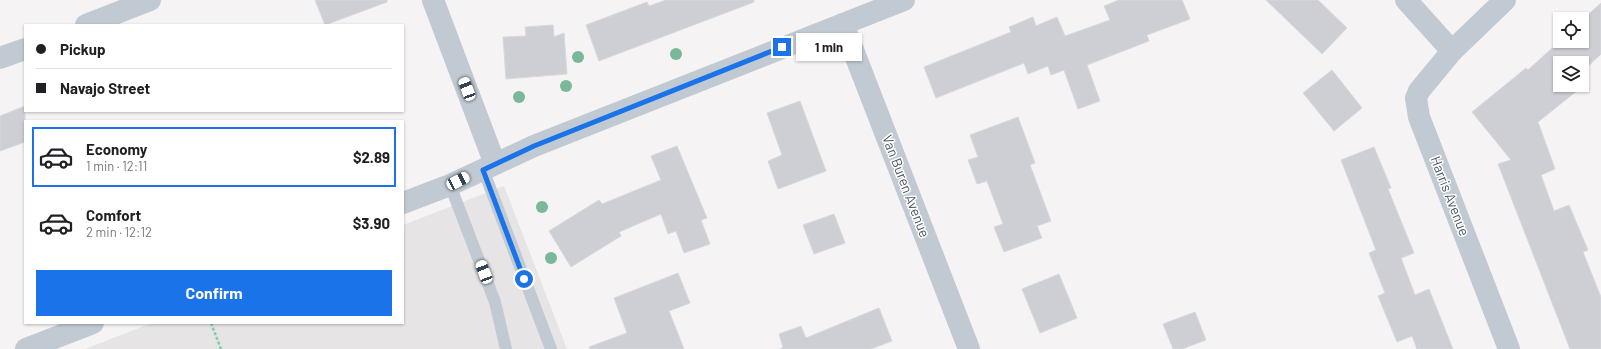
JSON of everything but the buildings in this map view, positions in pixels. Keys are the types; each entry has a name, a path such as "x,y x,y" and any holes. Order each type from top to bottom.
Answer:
{"street":[{"path":"89,24 150,0"},
{"path":"433,0 489,167"},
{"path":"404,203 450,185 534,146 904,0"},
{"path":"1406,0 1452,51"},
{"name":"Harris Avenue","path":"1505,0 1452,51 1418,92 1416,107 1509,349"},
{"name":"Van Buren Avenue","path":"843,24 964,348"},
{"path":"0,58 24,49"},
{"path":"26,349 90,324"}],"lane":[{"path":"489,167 551,349"},
{"path":"450,185 495,302 506,349"}],"path":[{"path":"211,324 221,349"}],"shaded area":[{"path":"504,186 567,349 85,349 149,324 404,324 404,225"}],"route":[{"path":"524,279 483,170 534,146 782,47"}]}
